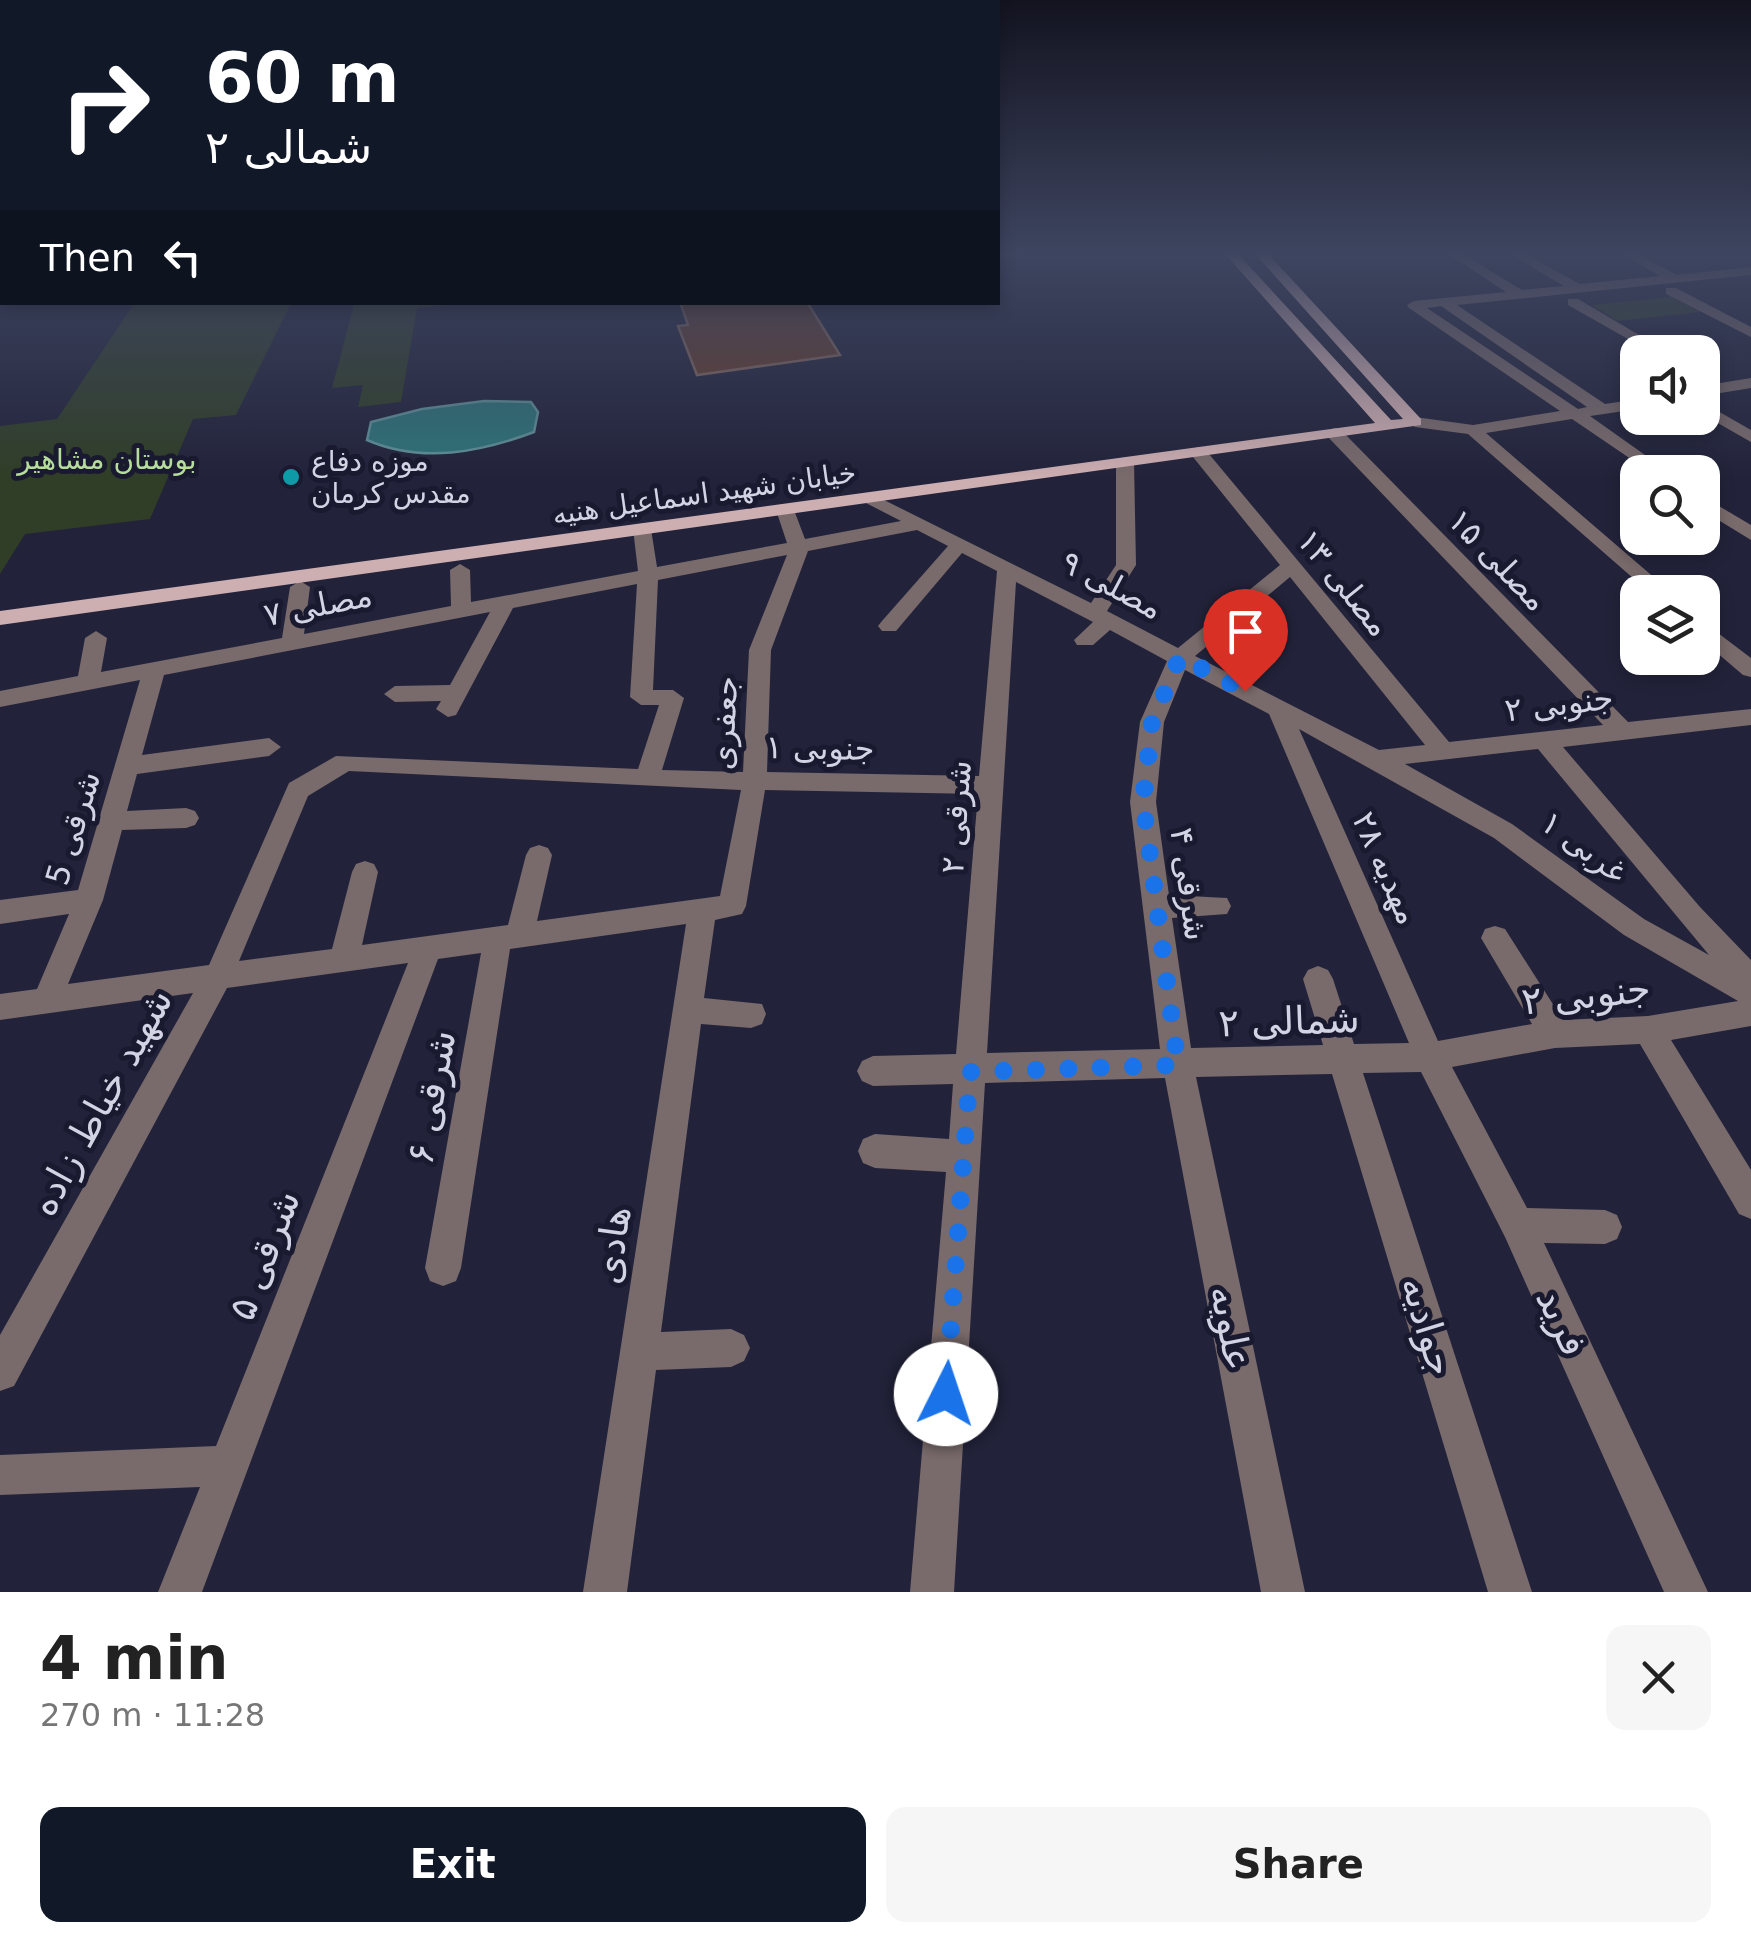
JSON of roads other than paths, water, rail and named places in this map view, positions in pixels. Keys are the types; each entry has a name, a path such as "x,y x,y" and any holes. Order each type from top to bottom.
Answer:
{"main road":[{"path":"1299,329 1387,426"},
{"path":"1330,329 1415,422"},
{"name":"خیابان شهید اسماعیل هنیه","path":"0,618 1415,422"}],"street":[{"path":"1451,329 1636,455"},
{"path":"1484,329 1602,410"},
{"path":"1721,387 1750,385"},
{"path":"1415,422 1472,430 1620,407"},
{"path":"1720,419 1751,437"},
{"path":"1472,430 1641,575"},
{"name":"مصلی ۱۵","path":"1334,434 1620,729"},
{"name":"مصلی ۱۳","path":"1198,452 1443,751"},
{"path":"1085,640 1102,616 1126,565 1125,462"},
{"name":"مصلی ۹","path":"870,498 1376,759"},
{"path":"785,510 799,548"},
{"path":"1720,513 1751,534"},
{"name":"مصلی ۷","path":"0,699 922,523"},
{"path":"642,530 648,575 641,697 673,698 647,779"},
{"path":"889,626 961,543"},
{"name":"جعفری","path":"717,908 755,779 760,650 799,548"},
{"name":"۲ شرقی","path":"932,1592 1007,566"},
{"path":"1180,657 1291,566"},
{"path":"460,570 460,611"},
{"path":"292,643 300,587"},
{"path":"395,694 452,701 506,602"},
{"path":"88,682 96,638"},
{"path":"1720,643 1751,670"},
{"name":"۴ شرقی","path":"1178,1065 1143,802 1152,722 1180,657"},
{"name":"شرقی 5","path":"46,1001 90,900 154,670"},
{"name":"مهدیه ۲۸","path":"1278,708 1430,1057"},
{"path":"1740,719 1751,741"},
{"name":"جنوبی ۲","path":"1376,759 1620,729 1740,719"},
{"path":"1543,739 1690,916 1749,979"},
{"path":"128,766 269,747"},
{"name":"۱ غربی","path":"1376,759 1503,831 1634,927 1749,979"},
{"name":"۱ جنوبی","path":"345,762 647,779 990,785"},
{"name":"شهید خیاط زاده","path":"0,1372 218,977 298,790 345,762"},
{"path":"112,820 186,818"},
{"name":"۶ شرقی","path":"442,1268 509,937 539,855"},
{"path":"344,960 366,872"},
{"path":"0,912 90,900"},
{"path":"1156,907 1216,906"},
{"path":"0,1007 717,908"},
{"name":"هادی","path":"606,1592 688,1010 717,908"},
{"path":"1496,938 1555,1034"},
{"name":"۵ شرقی","path":"180,1592 428,948"},
{"name":"جوادیه","path":"1318,979 1510,1592"},
{"path":"688,1010 751,1014"},
{"name":"۲ جنوبی","path":"1430,1057 1555,1034 1648,1030 1751,1012"},
{"path":"1648,1030 1751,1202"},
{"name":"۲ شمالی","path":"873,1072 1430,1057"},
{"name":"فرید","path":"1430,1057 1517,1225 1686,1592"},
{"name":"علویه","path":"1178,1065 1283,1592"},
{"path":"875,1151 964,1156"},
{"path":"1517,1225 1604,1226"},
{"path":"640,1352 731,1348"},
{"path":"0,1476 228,1466"}],"place":[{"name":"موزه دفاع مقدس کرمان","path":"291,477"}],"park label":[{"name":"بوستان مشاهیر","path":"107,459"}]}
